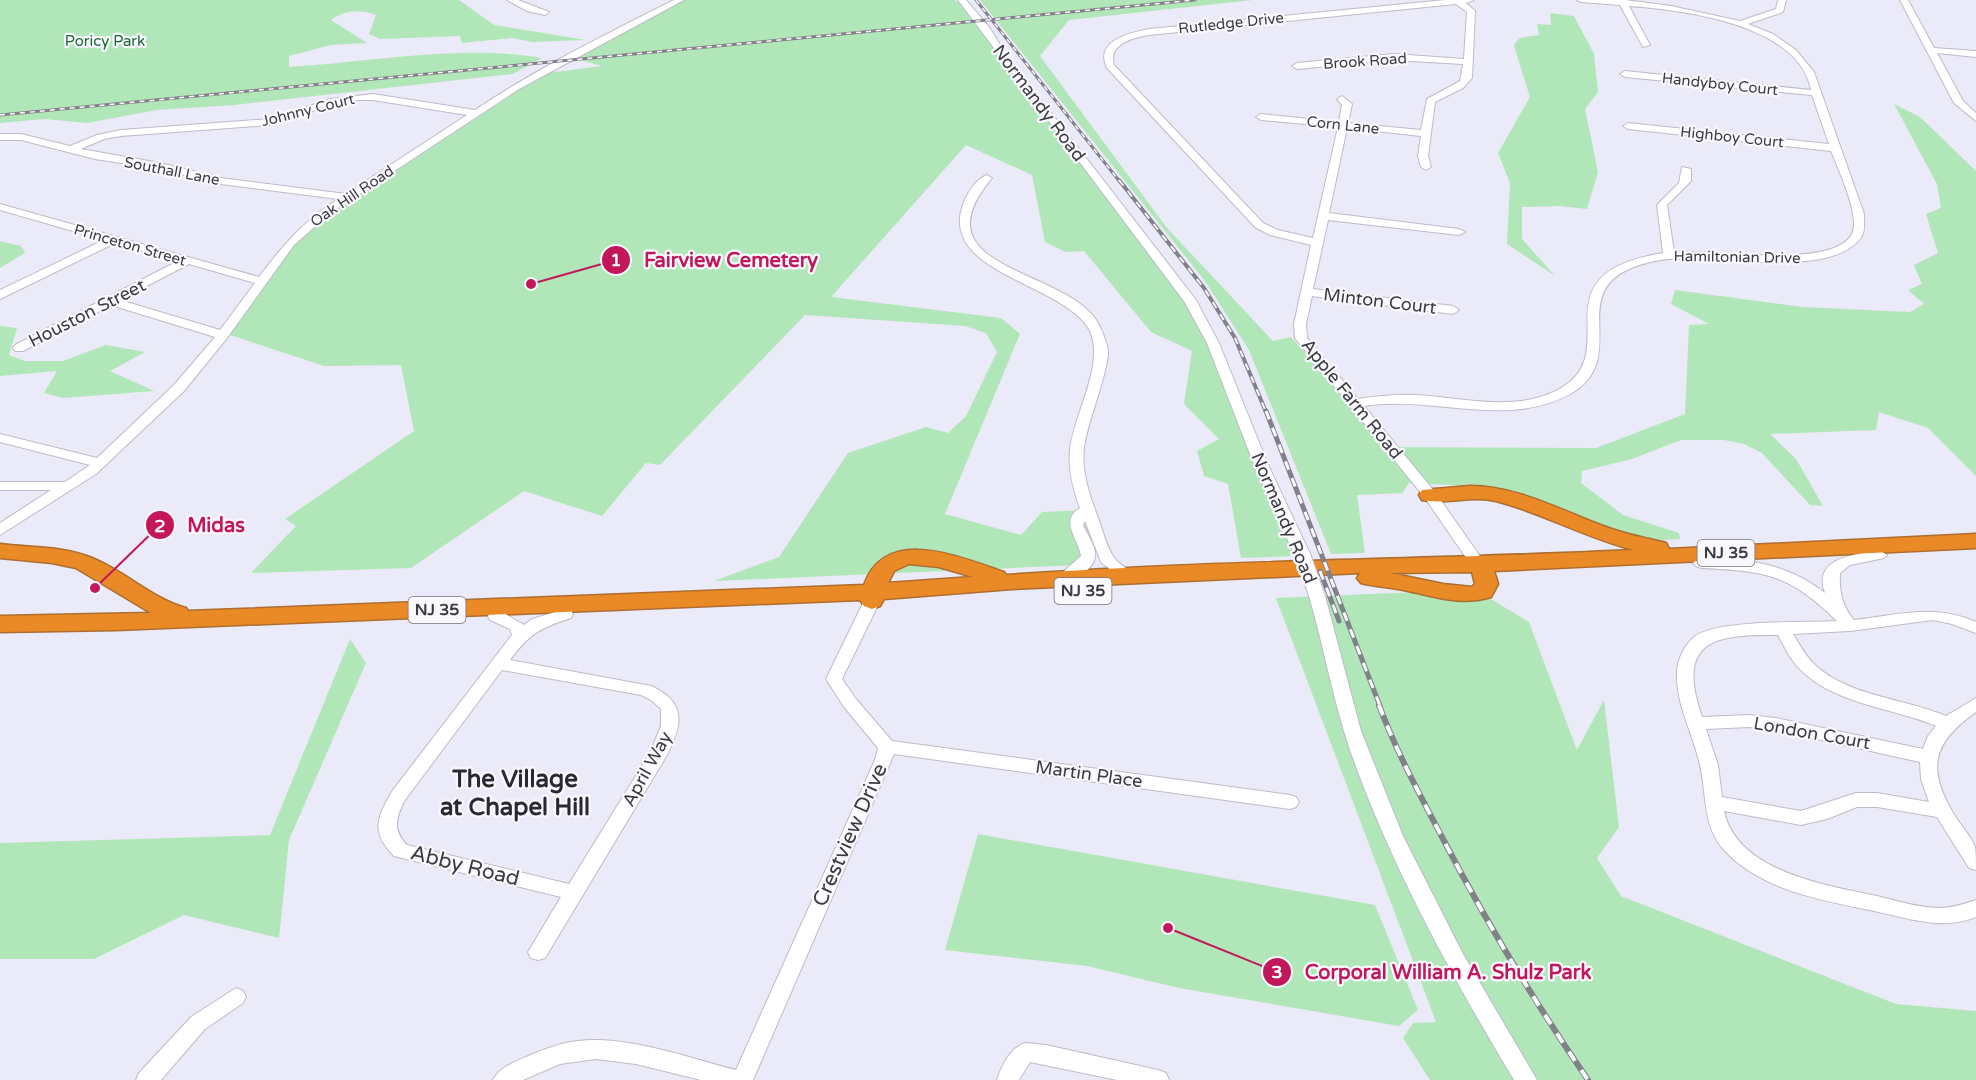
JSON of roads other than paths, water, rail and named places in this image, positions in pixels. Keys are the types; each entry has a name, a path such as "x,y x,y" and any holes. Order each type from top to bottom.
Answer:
{"highway":[{"path":"1430,495 1466,492 1495,495 1631,543 1710,558"},
{"name":"NJ 35","path":"0,634 178,630 565,614 873,596 1012,582 1363,566 1479,569 1710,558 1976,541"},
{"name":"NJ 35","path":"1710,558 1879,555 1976,550"},
{"path":"0,551 64,557 97,570 154,607 180,614 231,618"},
{"path":"873,596 884,568 894,561 908,557 924,557 1012,582"},
{"name":"NJ 35","path":"0,624 231,618 1361,578 1389,580 1471,596 1484,591 1487,586 1479,569"}],"street":[{"path":"511,0 530,9 545,12"},
{"name":"Oak Hill Road","path":"0,530 69,486 100,463 180,388 300,233 347,197 476,113 570,56 676,0"},
{"name":"Normandy Road","path":"962,0 1190,300 1213,343 1262,467 1303,556 1330,637 1348,717 1383,812 1445,940 1526,1080"},
{"path":"1458,1 1470,0"},
{"name":"Hamiltonian Drive","path":"1356,403 1394,398 1473,405 1521,405 1563,392 1586,375 1593,361 1593,301 1598,285 1605,277 1632,262 1702,254 1796,259 1827,254 1852,244 1860,232 1861,221 1816,93 1816,86 1799,54 1771,37 1739,24 1680,9 1623,2 1581,0"},
{"path":"1739,24 1780,10 1782,0"},
{"path":"1905,0 1959,103 1976,118"},
{"path":"1426,166 1423,156 1430,101 1436,95 1463,84 1467,78 1471,12 1458,1"},
{"name":"Rutledge Drive","path":"1318,243 1279,235 1259,225 1110,66 1107,56 1109,50 1122,40 1161,30 1458,1"},
{"path":"1623,2 1646,45"},
{"path":"1931,50 1976,54"},
{"name":"Brook Road","path":"1297,66 1394,57 1468,62"},
{"name":"Handyboy Court","path":"1625,74 1816,93"},
{"name":"Johnny Court","path":"70,150 101,137 121,133 271,122 350,98 373,97 476,113"},
{"name":"Apple Farm Road","path":"1342,99 1347,104 1300,324 1301,338 1430,495 1479,569"},
{"name":"Corn Lane","path":"1261,117 1425,133"},
{"name":"Highboy Court","path":"1628,126 1835,148"},
{"name":"Southall Lane","path":"0,137 21,137 70,150 160,166 221,181 347,197"},
{"path":"1669,256 1662,205 1668,196 1684,184 1686,169"},
{"path":"987,178 973,192 964,219 965,233 976,250 999,268 1045,287 1069,300 1083,311 1101,339 1102,353 1077,449 1078,485 1106,559 1128,577"},
{"name":"Princeton Street","path":"0,207 261,281"},
{"path":"1323,216 1459,232"},
{"path":"0,295 113,240"},
{"name":"Houston Street","path":"19,348 187,261"},
{"name":"Minton Court","path":"1307,292 1454,310"},
{"path":"110,301 223,335"},
{"path":"0,438 100,463"},
{"path":"0,486 69,486"},
{"path":"1062,580 1082,567 1088,559 1088,548 1076,525 1079,514 1087,510"},
{"path":"1839,611 1831,589 1832,571 1845,561 1879,555"},
{"path":"1710,558 1785,573 1805,584 1839,611 1850,626"},
{"name":"Crestview Drive","path":"742,1080 884,760 887,747 850,703 834,679 873,596"},
{"name":"Abby Road","path":"565,614 538,623 520,635 399,795 388,813 386,832 393,844 401,851 575,892"},
{"path":"1974,624 1933,615 1850,626 1720,632 1709,635 1692,647 1688,654 1684,683 1694,723 1709,766 1714,815 1718,828 1730,844 1755,866 1786,882 1934,915 1961,915 1976,908"},
{"path":"496,616 517,626 520,635"},
{"path":"1783,630 1805,664 1824,680 1929,715 1947,724"},
{"name":"April Way","path":"498,664 645,690 653,693 667,705 672,713 670,730 658,755 538,952"},
{"path":"1976,704 1947,724 1936,736 1928,757 1930,782 1940,811 1976,863"},
{"name":"London Court","path":"1694,723 1749,721 1776,724 1928,757"},
{"name":"Martin Place","path":"887,747 1290,802"},
{"path":"1713,802 1801,818 1820,814 1856,800 1877,800 1940,811"},
{"path":"147,1080 198,1023 236,997"},
{"path":"504,1080 528,1066 554,1056 591,1050 633,1055 737,1080"},
{"path":"1008,1080 1011,1070 1024,1052 1046,1054 1158,1080"}],"railway":[{"path":"976,0 991,20"},
{"path":"991,20 1195,0"},
{"path":"0,115 991,20"},
{"path":"991,20 1120,182"},
{"path":"1119,180 1204,288 1235,338 1266,412"},
{"path":"1266,411 1380,706"},
{"path":"1320,571 1339,621"},
{"path":"1379,705 1408,772 1476,900 1530,991 1588,1080"}],"place":[{"name":"Fairview Cemetery","path":"531,284"},
{"name":"Midas","path":"95,588"},
{"name":"Corporal William A. Shulz Park","path":"1168,928"}],"district":[{"name":"The Village at Chapel Hill","path":"515,793"}],"park label":[{"name":"Poricy Park","path":"105,41"}]}
